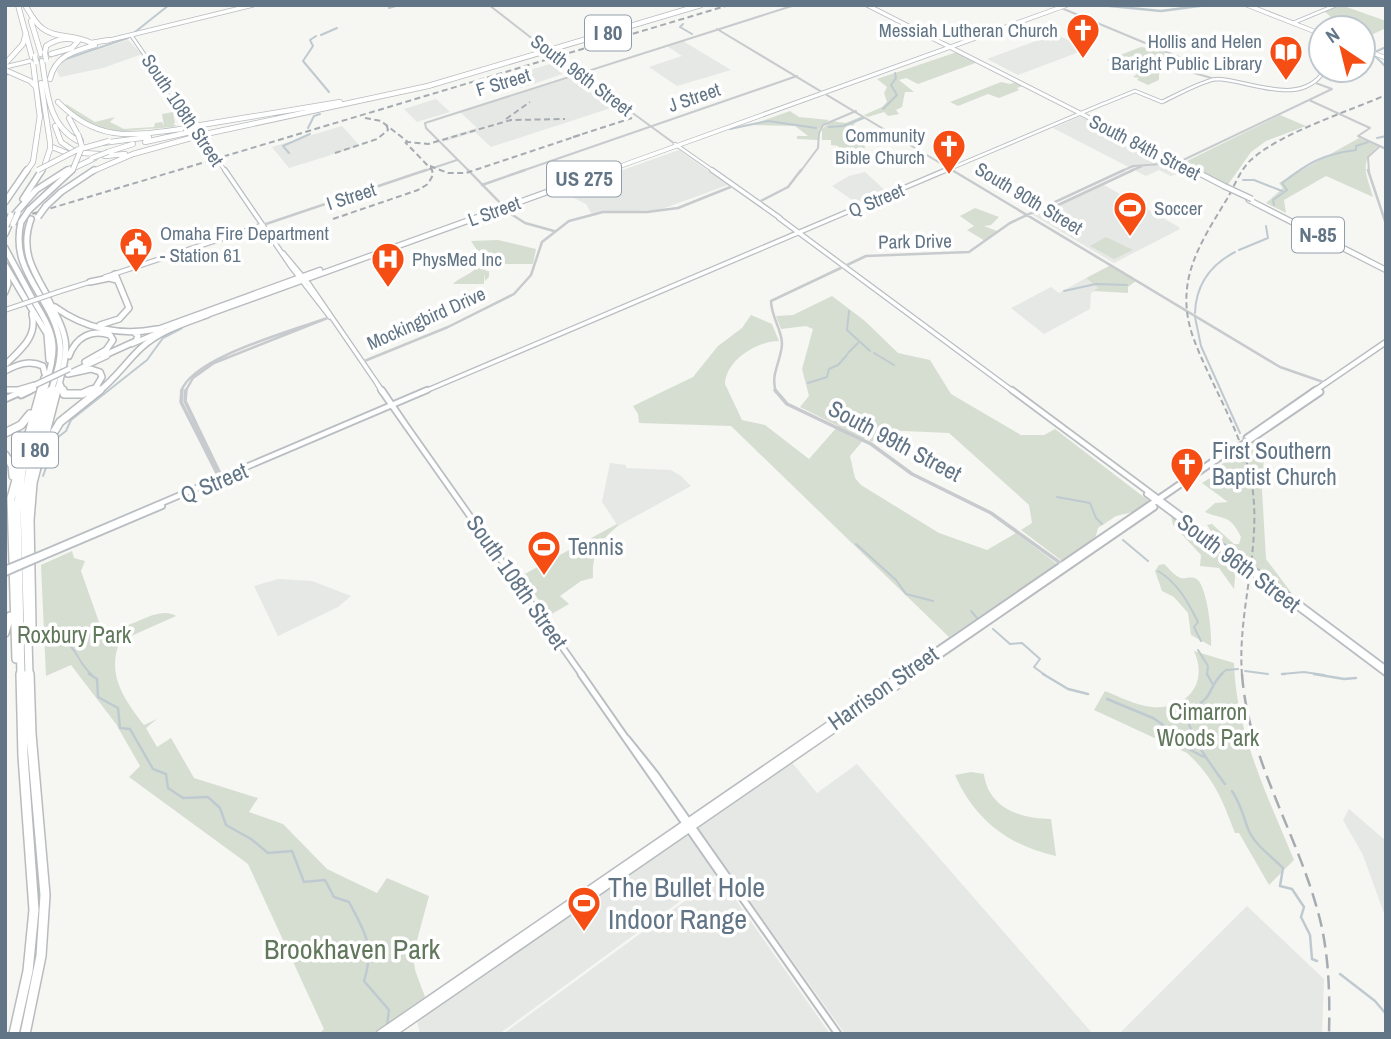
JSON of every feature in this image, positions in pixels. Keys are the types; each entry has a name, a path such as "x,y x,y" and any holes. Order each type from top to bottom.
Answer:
{"highway":[{"path":"21,5 49,33 78,37 87,45 109,40"},
{"path":"21,5 26,39 7,65 14,73 32,82 38,91"},
{"path":"5,234 42,167 50,146 35,31 21,5"},
{"name":"I 80","path":"263,119 427,84 694,5"},
{"name":"I 80","path":"263,119 435,85 701,5"},
{"path":"38,24 40,115 43,136 50,146 102,155 191,138"},
{"path":"24,25 58,102 79,134 80,155 71,170 38,208 24,243 28,262 65,333 67,368"},
{"path":"39,58 72,48 78,41 68,38 54,41 39,58 60,130 78,150"},
{"path":"50,79 51,68 59,59 103,43"},
{"path":"49,94 79,134"},
{"path":"58,102 77,121 104,133 133,135 181,129 197,131 372,99"},
{"path":"14,214 38,191 71,170 102,155 197,131 344,102"},
{"path":"46,103 59,140 78,150 109,141 181,129"},
{"path":"5,202 33,162 40,115"},
{"path":"5,202 42,167 98,143 197,131 263,119"},
{"path":"34,218 68,187 103,166 191,138 197,131"},
{"path":"26,274 15,248 15,236 21,222 29,210 71,170"},
{"name":"I 80","path":"8,226 11,247 57,328 61,345 60,361 25,497 32,753 45,909 41,956 25,1034"},
{"name":"I 80","path":"5,248 29,302 50,327 55,349 22,471 17,500 22,728 34,918 28,971 14,1034"},
{"path":"5,267 44,328 50,354 12,491"},
{"path":"5,267 8,280 5,292"},
{"path":"79,322 106,324 125,314 129,305 116,277 90,282"},
{"path":"47,296 59,311 79,322 136,335"},
{"path":"5,365 27,342 34,330 29,302"},
{"path":"31,505 47,443 62,420 111,382 150,341 173,328 207,315"},
{"path":"83,365 136,335 157,329"},
{"path":"28,636 32,626 31,505 37,462 74,344 81,338 98,332 110,335 113,340 110,348 83,365"},
{"path":"5,371 32,362 43,366 45,374"},
{"path":"60,382 62,393 79,395 95,388 102,377 100,372 91,369 67,368"},
{"path":"5,390 34,387"},
{"path":"5,433 25,422 38,398"},
{"path":"5,455 13,470 12,595 11,613 5,634"},
{"path":"12,595 22,728"}],"main road":[{"name":"South 84th Street","path":"867,5 1386,269"},
{"path":"1249,5 1307,28"},
{"path":"1249,5 1294,23 1336,5"},
{"path":"109,40 250,6"},
{"name":"L Street","path":"157,329 1062,6"},
{"path":"1257,9 1269,13"},
{"name":"South 108th Street","path":"132,35 263,225 838,1034"},
{"path":"7,65 87,45"},
{"path":"1215,79 1290,92 1308,84"},
{"name":"Q Street","path":"5,571 1105,103 1137,91 1161,102 1215,79"},
{"name":"South 96th Street","path":"677,145 820,248 1386,671"},
{"name":"South 84th Street","path":"1251,200 1386,269"},
{"name":"I Street","path":"116,277 263,225"},
{"name":"L Street","path":"5,401 67,368 83,365 157,333 302,278"},
{"path":"5,310 90,282"},
{"name":"Harrison Street","path":"1248,440 1386,344"},
{"name":"Harrison Street","path":"380,1034 401,1023 1386,344"},
{"name":"Harrison Street","path":"391,1034 401,1023"}],"street":[{"name":"South 96th Street","path":"489,5 677,145"},
{"name":"F Street","path":"457,160 424,126 431,119 795,5"},
{"path":"1062,6 1205,68 1194,73 1215,79"},
{"name":"South 90th Street","path":"717,29 1280,367 1327,384"},
{"name":"J Street","path":"482,185 797,76"},
{"name":"Park Drive","path":"771,313 770,303 776,297 873,255 967,253 985,243 1008,224 1029,214 1056,206 1139,167 1167,168 1179,164 1332,89 1318,84"},
{"path":"1309,100 1370,128 1358,136 1386,149"},
{"path":"757,203 788,187 818,148 820,131 825,124 856,111"},
{"path":"1380,146 1368,156 1367,166 1386,224"},
{"path":"457,160 514,216 525,223 554,231 569,221 596,213 669,210 690,205 733,186"},
{"name":"I Street","path":"263,225 457,160"},
{"name":"Mockingbird Drive","path":"362,362 449,327 514,294 529,278 539,247 554,231"},
{"name":"South 99th Street","path":"771,313 782,342 772,380 776,392 784,402 871,444 905,470 991,513 1064,566"},
{"path":"222,478 186,402 185,394 189,382 214,363 330,317"}],"shaded area":[{"path":"1055,34 1087,49 1018,75 987,59"},
{"path":"128,40 142,54 103,68 60,77 57,71 63,61"},
{"path":"683,41 731,70 677,86 649,67 682,56 667,46"},
{"path":"557,62 566,68 558,71 563,74 521,88 503,78"},
{"path":"576,76 617,106 491,147 475,132 443,142 441,139 477,128 460,112"},
{"path":"436,99 450,112 417,122 404,109"},
{"path":"1081,116 1187,171 1171,176 1159,170 1146,176 1053,128"},
{"path":"342,126 360,146 289,168 272,147"},
{"path":"679,150 728,185 659,210 591,213 586,204 574,198 567,190"},
{"path":"865,172 887,192 858,204 832,186 849,176"},
{"path":"1102,184 1180,229 1114,263 1033,215"},
{"path":"1086,278 1098,288 1091,293 1090,309 1044,334 1011,308 1051,287 1059,293"},
{"path":"610,463 626,465 626,468 671,470 691,486 618,526 602,502"},
{"path":"278,579 312,581 351,596 338,607 278,636 254,586"},
{"path":"790,760 817,793 857,764 1093,1034 845,1034 698,828"},
{"path":"1349,809 1386,841 1386,919 1363,855 1343,820"},
{"path":"682,834 690,837 717,874 499,1034 420,1034 417,1021"},
{"path":"719,876 830,1034 503,1034"},
{"path":"1247,906 1324,979 1322,1034 1119,1034"}],"green space":[{"path":"1341,5 1366,14 1328,14 1324,11"},
{"path":"1377,18 1386,21 1386,28 1377,32"},
{"path":"1141,47 1167,51 1164,54 1175,59 1155,68 1162,72 1159,74 1159,80 1148,85 1133,77 1137,74 1107,60"},
{"path":"957,52 978,62 918,84 906,78 899,80 914,92 905,92 902,107 896,110 899,114 888,116 884,112 868,117 864,115 887,102 884,93 887,87 877,79"},
{"path":"1001,82 1016,82 1023,86 999,98 988,94 958,106 950,102"},
{"path":"66,104 95,122 115,117 110,122 124,129 154,127 155,123 162,122 164,126 162,114 173,112 173,124 177,126 116,131 90,124 65,107"},
{"path":"790,111 799,117 829,120 819,129 818,140 797,139 797,136 808,136 795,126 751,125"},
{"path":"1280,115 1306,126 1266,141 1251,152 1227,186 1186,164 1185,162"},
{"path":"862,116 866,118 855,123 851,129 869,142 864,144 865,148 841,151 838,146 831,145 831,140 822,140 822,129 831,121 846,123"},
{"path":"1359,138 1378,146 1366,164 1373,197 1326,176 1284,200 1286,213 1266,203 1283,188 1279,183"},
{"path":"975,208 999,217 991,225 984,226 997,231 985,241 967,230 974,226 960,216"},
{"path":"1106,237 1133,250 1114,259 1090,246"},
{"path":"498,240 536,249 533,264 494,264 485,271 489,271 489,277 485,281 484,273 484,284 453,284 474,270 480,262 481,256 471,241"},
{"path":"1111,265 1136,281 1128,287 1128,293 1093,291 1098,288 1086,278"},
{"path":"832,296 865,321 898,353 930,360 951,394 1021,435 1044,435 1055,429 1149,501 1133,512 1116,516 1098,528 1095,539 1062,561 1021,530 1032,523 1029,505 949,433 882,430 872,442 865,438 850,456 855,478 861,485 939,533 987,550 1016,533 1057,564 949,637 731,426 639,423 633,406 693,377 718,346 742,328 751,315 772,324 779,341 761,344 744,353 731,367 725,384 742,420 765,425 809,459 838,426 800,407 809,396 802,369 813,329 806,326 781,329 776,316 793,315"},
{"path":"1253,443 1264,455 1262,490 1266,559 1296,599 1214,536 1207,525 1212,524 1234,544 1239,544 1241,537 1230,521 1205,512 1215,503 1228,502 1202,483 1220,472 1222,464"},
{"path":"1171,515 1236,567 1234,589 1219,568 1200,566 1201,555 1173,525"},
{"path":"617,524 598,549 593,578 581,581 560,596 569,604 550,615 521,576"},
{"name":"Brookhaven Park","path":"72,551 74,558 85,561 81,571 99,622 107,627 127,626 157,614 176,616 120,641 116,653 116,675 130,706 144,725 157,719 146,728 157,747 171,738 194,778 258,798 249,812 283,824 327,869 377,893 387,878 429,896 413,955 415,970 425,997 372,1034 319,1034 324,1029 248,864 129,777 140,766 116,724 71,665 46,676 41,565"},
{"path":"1164,564 1178,577 1198,580 1209,613 1211,646 1191,635 1188,613 1174,597 1162,591 1155,571 1159,565"},
{"name":"Cimarron Woods Park","path":"1194,651 1234,663 1236,689 1247,739 1294,860 1269,885 1239,833 1235,833 1216,790 1204,771 1187,753 1094,710 1105,691 1152,707 1164,707 1184,699 1196,684 1199,674"},
{"path":"971,772 984,774 992,795 1008,809 1028,817 1051,819 1056,856 1008,838 983,817 972,805 955,775"}],"waterway":[{"path":"135,32 169,5"},
{"path":"389,8 399,5"},
{"path":"1100,5 1161,11 1207,5"},
{"path":"683,24 680,27 692,34"},
{"path":"321,35 337,28"},
{"path":"316,36 310,40 313,46 303,61 329,92"},
{"path":"63,60 128,38"},
{"path":"1377,51 1386,47"},
{"path":"1377,58 1386,67"},
{"path":"883,109 897,95 891,85 896,78 895,73"},
{"path":"5,75 9,74"},
{"path":"308,128 314,116 320,114"},
{"path":"829,127 843,126 863,118"},
{"path":"730,129 768,121 816,128"},
{"path":"289,153 283,146 310,134"},
{"path":"1377,138 1386,136"},
{"path":"1274,205 1273,200 1287,190 1282,183 1300,170 1316,160 1356,150 1356,146 1368,142"},
{"path":"1243,180 1254,180 1282,191"},
{"path":"1239,250 1268,238 1266,226"},
{"path":"1195,313 1198,293 1206,277 1218,263 1235,252"},
{"path":"1064,291 1096,284 1127,285"},
{"path":"849,311 847,330 870,351"},
{"path":"1195,317 1201,346 1240,433"},
{"path":"43,476 57,438 66,431 71,420 147,360 163,338 182,328"},
{"path":"848,353 858,343"},
{"path":"874,353 894,365"},
{"path":"808,383 827,377 829,369 838,365 847,355"},
{"path":"12,453 20,432"},
{"path":"1057,497 1090,503 1096,518 1102,524"},
{"path":"1123,540 1148,561"},
{"path":"856,544 896,580 906,594 933,601"},
{"path":"1158,571 1177,587 1186,600 1198,622 1194,627 1201,641"},
{"path":"971,611 977,618"},
{"path":"993,629 1010,644 1022,643 1040,659 1034,667 1045,675"},
{"path":"43,637 56,639 70,646 92,675"},
{"path":"1198,650 1208,666 1207,674"},
{"path":"1227,670 1238,669"},
{"path":"1220,675 1226,670"},
{"path":"1245,671 1268,674"},
{"path":"1285,674 1282,674 1304,672 1324,675"},
{"path":"89,674 97,679 98,697 118,708 120,728 130,729 153,769 166,774 168,788 183,798 208,797 220,808 226,825 251,839 268,853 292,851 304,882 325,880 334,897 349,902 367,940 369,958 364,981 389,1010 387,1026"},
{"path":"1043,674 1068,689 1088,694"},
{"path":"1207,674 1212,683"},
{"path":"1222,674 1207,697 1192,711 1189,723 1202,751 1225,784"},
{"path":"1314,674 1344,679 1356,678"},
{"path":"1107,699 1153,718 1172,731 1181,745 1204,757"},
{"path":"1232,791 1249,832 1262,849 1283,868 1280,886 1292,889 1304,907 1301,917 1310,935 1312,959 1317,961"},
{"path":"1340,974 1375,1001 1386,1014"}],"tunnel":[{"path":"33,60 75,50"}],"railway":[{"path":"5,222 729,5"},
{"path":"1242,675 1241,651 1254,533 1252,485 1242,447 1193,337 1186,299 1188,281 1207,232 1241,172 1252,159 1280,140 1386,95"},
{"path":"506,119 530,102"},
{"path":"365,118 381,121 387,125"},
{"path":"573,137 632,118"},
{"path":"387,125 408,142 428,144 511,120 565,119"},
{"path":"335,153 377,139 388,130 387,125"},
{"path":"430,166 448,173 466,173 580,135"},
{"path":"333,219 418,190 428,184 433,175 432,170 405,142"},
{"path":"1242,674 1253,736 1309,882 1322,927 1328,973 1329,1034"}],"place":[{"name":"Messiah Lutheran Church","path":"1083,60"},
{"name":"Hollis and Helen Baright Public Library","path":"1286,82"},
{"name":"Community Bible Church","path":"949,176"},
{"name":"Soccer","path":"1130,238"},
{"name":"Omaha Fire Department - Station 61","path":"136,274"},
{"name":"PhysMed Inc","path":"388,289"},
{"name":"First Southern Baptist Church","path":"1187,494"},
{"name":"Tennis","path":"544,577"},
{"name":"The Bullet Hole Indoor Range","path":"584,933"}],"park label":[{"name":"Roxbury Park","path":"74,635"}]}
